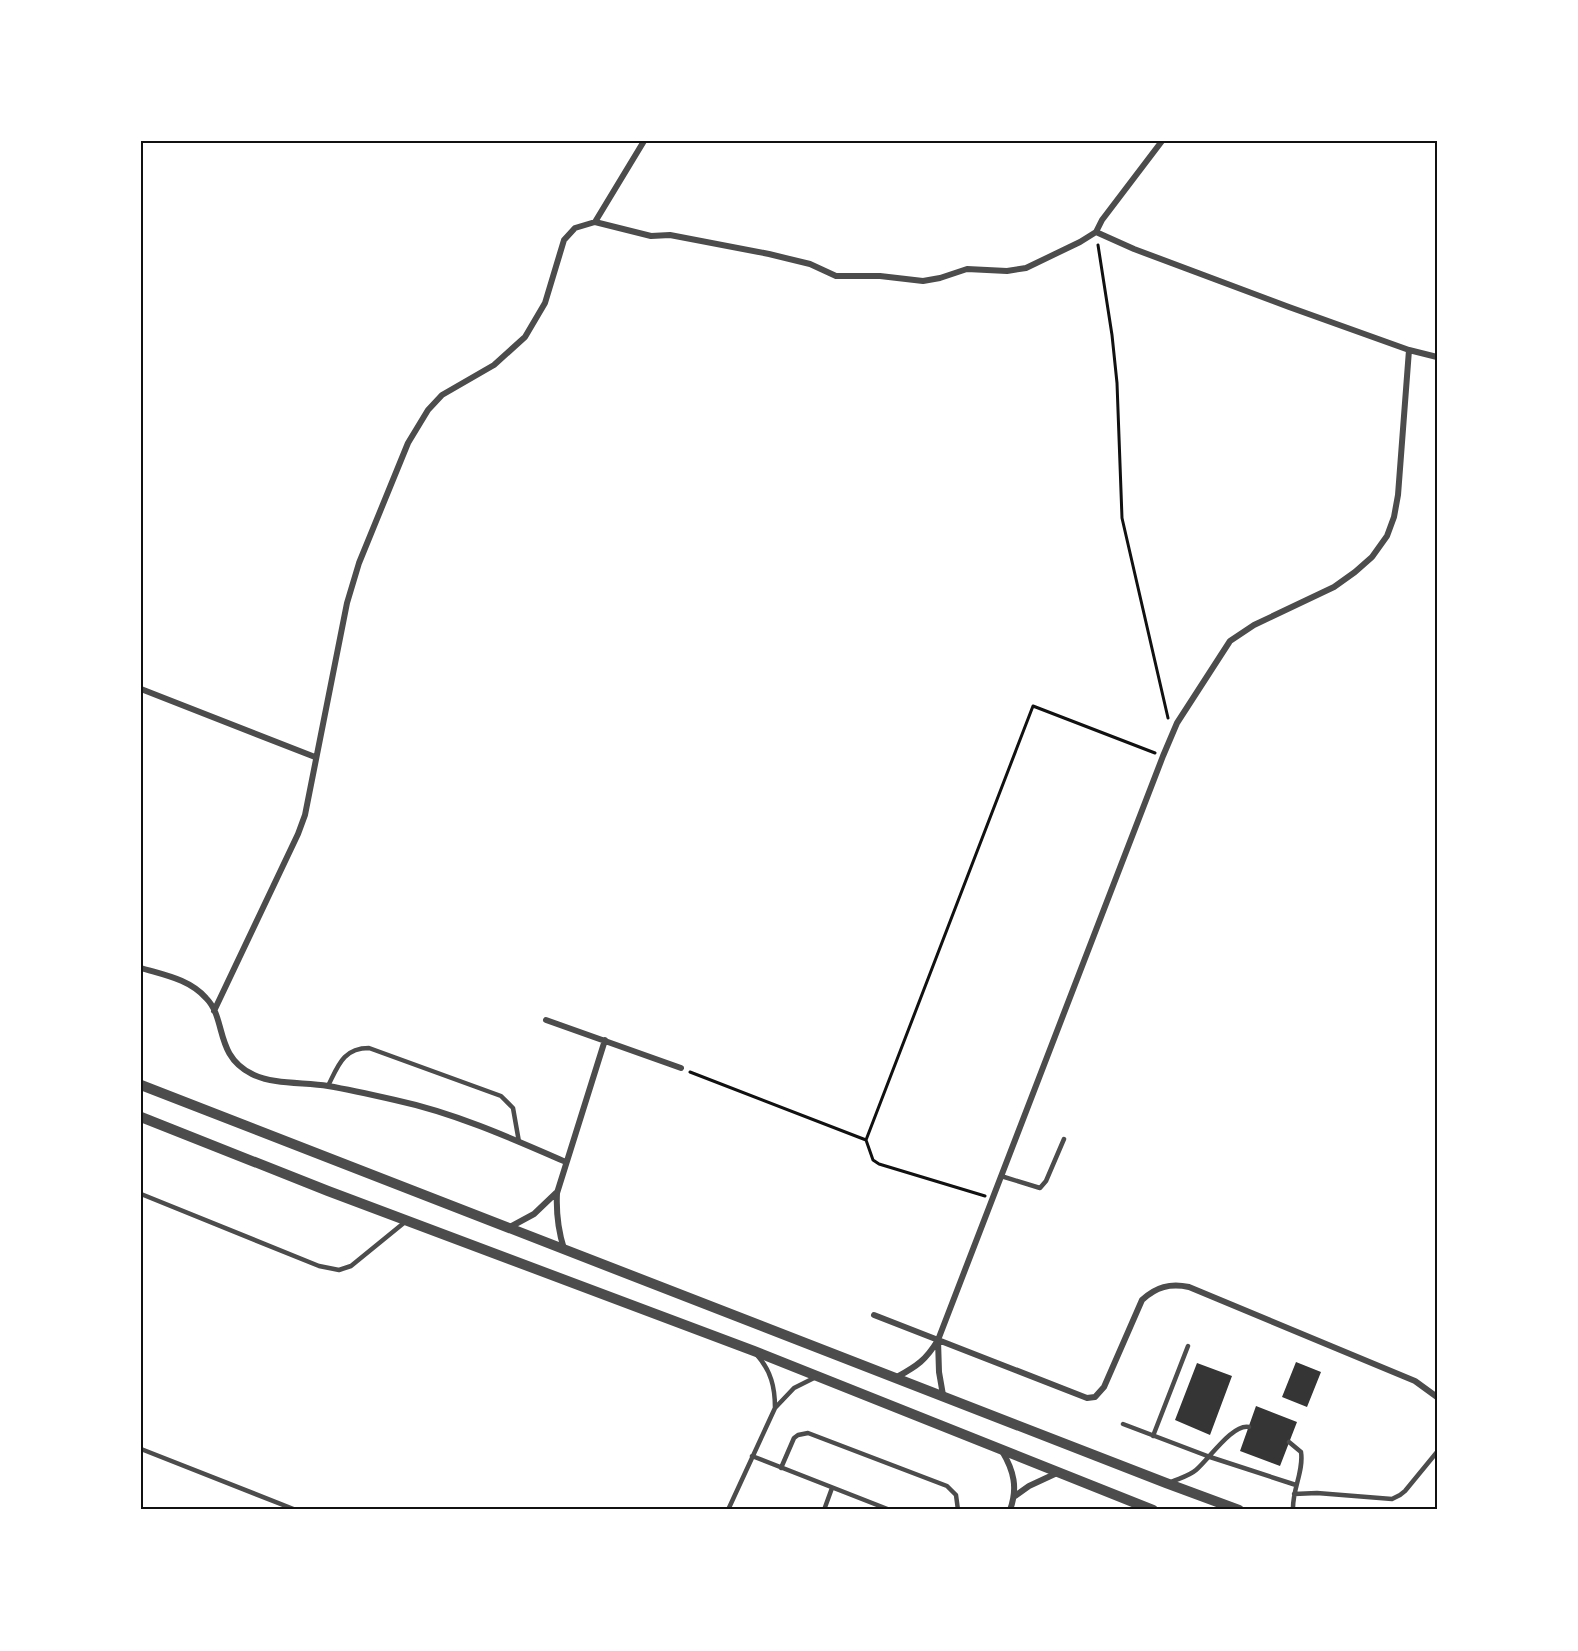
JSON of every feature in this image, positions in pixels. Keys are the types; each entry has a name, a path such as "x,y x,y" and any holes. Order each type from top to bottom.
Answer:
{"street":[{"path":"595,222 644,141"},
{"path":"214,1011 305,815 347,603 359,563 408,444 428,410 442,395 494,365 525,337 545,303 564,240 575,228 595,222 651,236 670,235 810,264 836,276 880,276 923,281 968,269 1007,271 1026,268 1096,232 1102,220 1162,141"},
{"path":"1096,232 1134,249 1409,350 1437,357"},
{"path":"897,1377 919,1365 938,1340 1172,734 1230,640 1254,625 1334,586 1372,557 1387,537 1398,495 1409,350"},
{"path":"141,689 315,757"},
{"path":"141,968 182,980 196,988 208,999 226,1049 240,1065 252,1074 267,1079 328,1086 431,1109 566,1162"},
{"path":"546,1020 681,1068"},
{"path":"564,1250 558,1231 557,1193 605,1040"},
{"path":"141,1085 897,1377 1166,1484 1239,1510"},
{"path":"141,1117 407,1221 754,1351 1153,1510"},
{"path":"510,1227 534,1214 557,1193"},
{"path":"874,1315 1087,1398 1095,1397 1104,1387 1142,1300 1151,1292 1175,1284 1189,1287 1415,1381 1437,1396"},
{"path":"938,1340 939,1372 943,1395"},
{"path":"1000,1449 1011,1471 1015,1496 1010,1510"},
{"path":"1015,1496 1029,1486 1059,1472"}],"lane":[{"path":"328,1086 340,1062 347,1054 358,1048 369,1048 501,1096 513,1108 519,1142"},
{"path":"1001,1176 1041,1188 1064,1138"},
{"path":"141,1194 320,1266 339,1270 362,1259 407,1221"},
{"path":"1153,1436 1188,1346"},
{"path":"754,1351 764,1363 771,1377 775,1392 775,1408"},
{"path":"728,1510 775,1408 794,1388 816,1377"},
{"path":"1123,1424 1210,1457 1296,1485"},
{"path":"1166,1484 1189,1475 1210,1457 1234,1430 1244,1426 1249,1427"},
{"path":"781,1468 794,1438 808,1433 947,1486 956,1495 958,1510"},
{"path":"1289,1442 1301,1452 1302,1460 1294,1494 1293,1510"},
{"path":"141,1449 296,1510"},
{"path":"1294,1494 1317,1493 1392,1498 1405,1491 1437,1452"},
{"path":"752,1456 890,1510"},
{"path":"824,1510 832,1488"}],"path":[{"path":"1096,232 1118,383 1122,518 1172,734"},
{"path":"992,1198 879,1164 873,1160 866,1140 1033,706 1162,756"},
{"path":"681,1068 866,1140"}],"building":[{"path":"1296,1362 1321,1372 1307,1407 1282,1397"},
{"path":"1197,1363 1232,1376 1210,1435 1175,1420"},
{"path":"1256,1406 1297,1422 1280,1466 1240,1451"}]}
